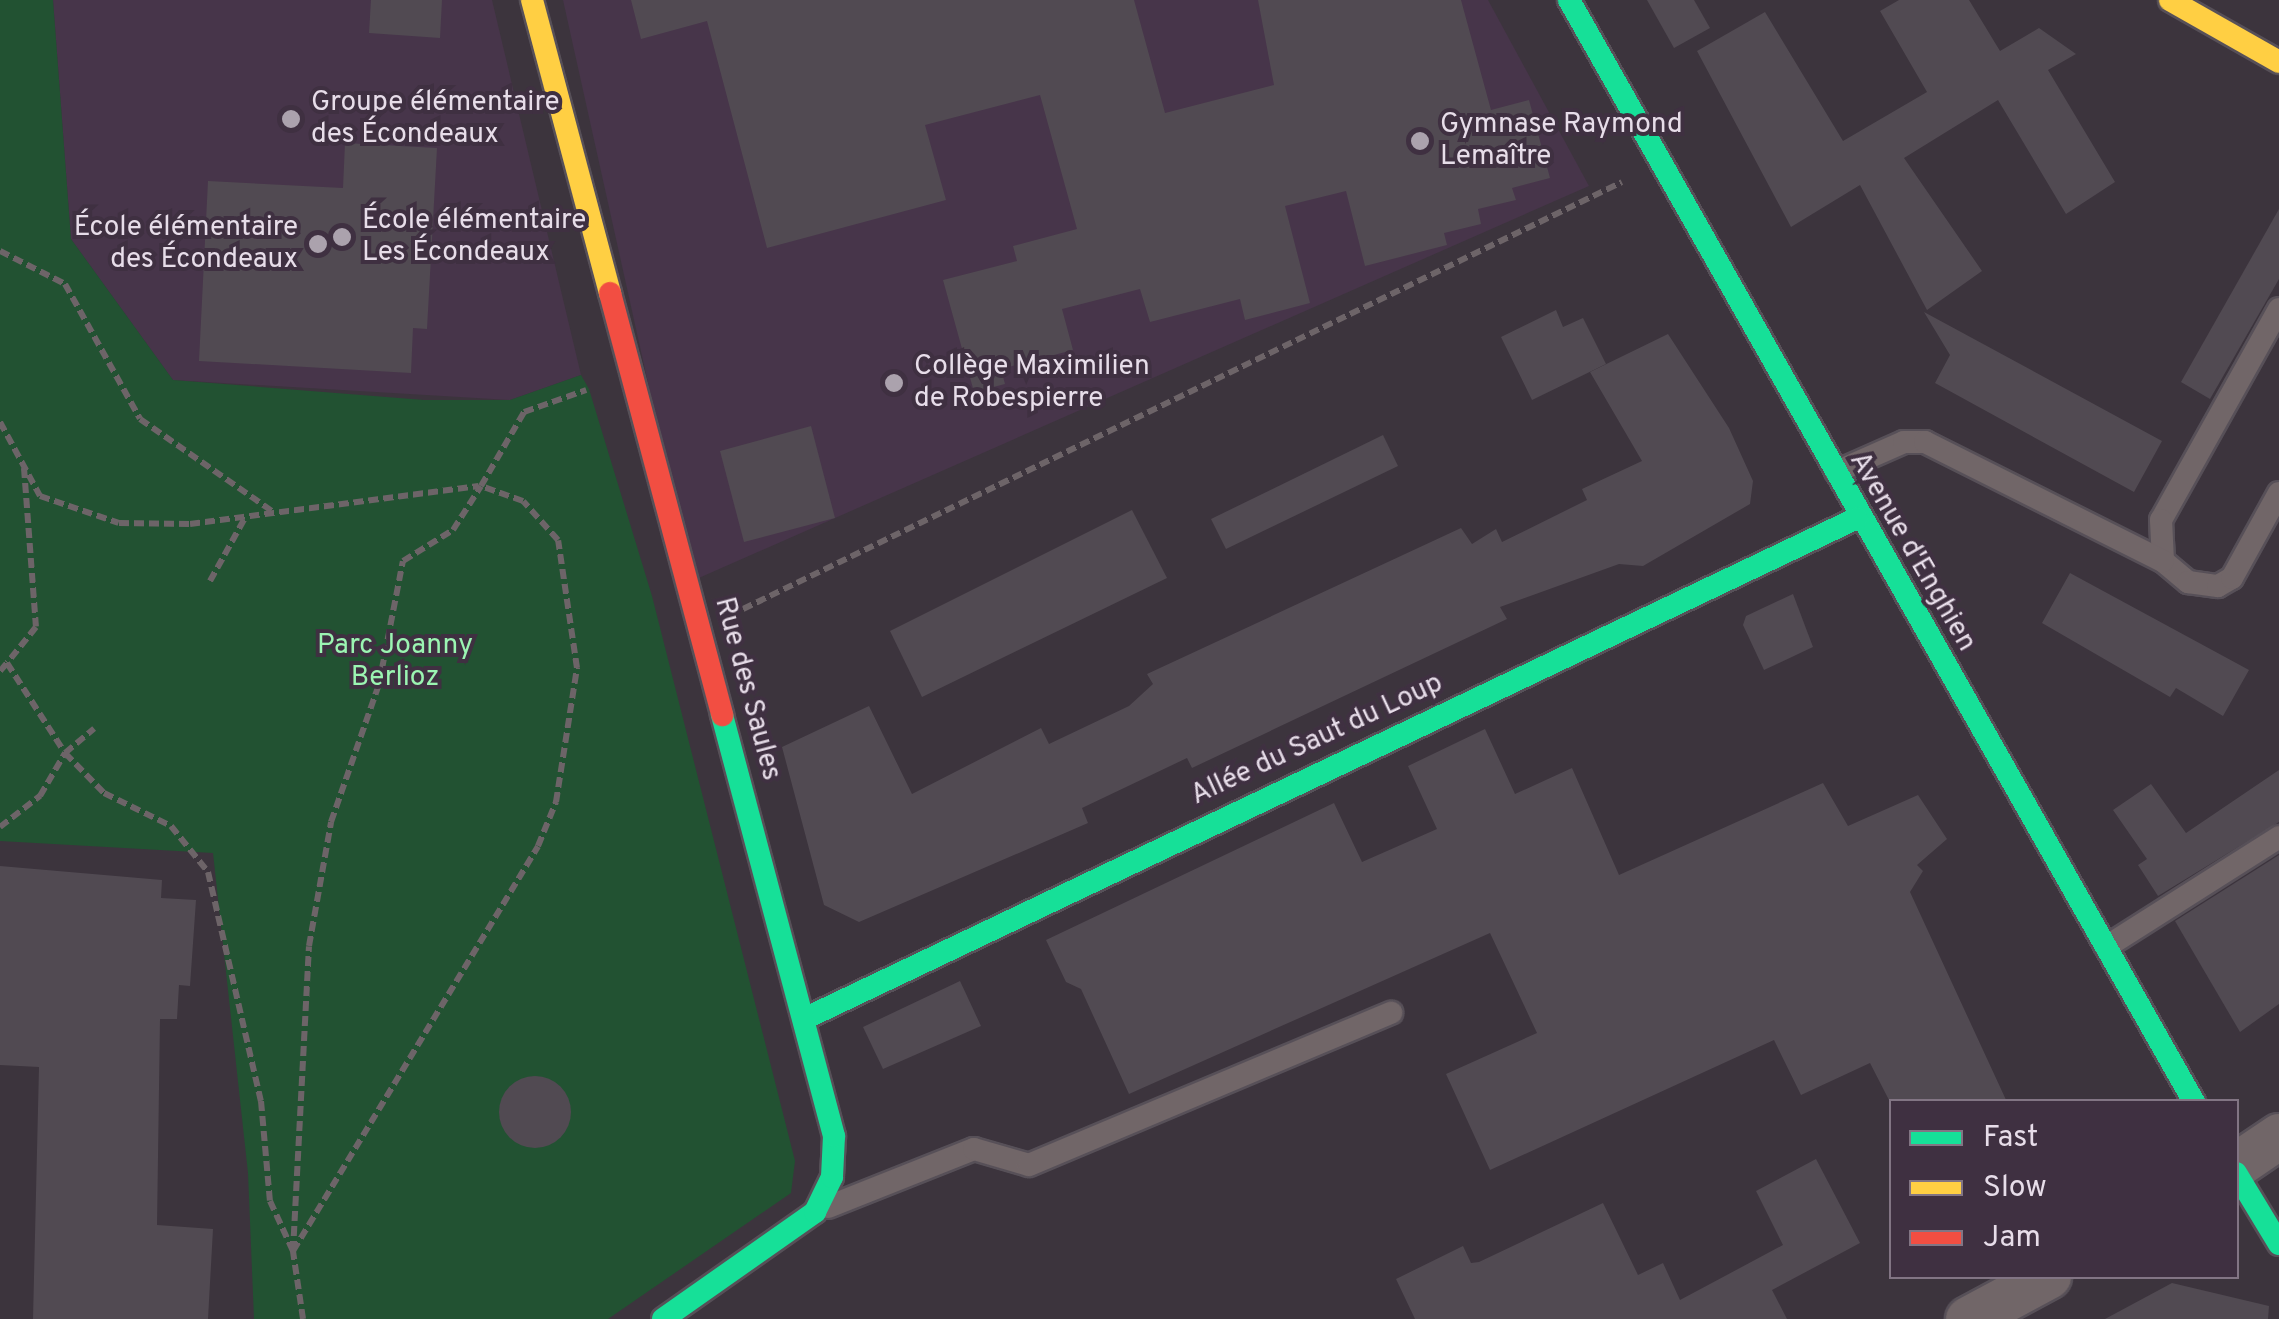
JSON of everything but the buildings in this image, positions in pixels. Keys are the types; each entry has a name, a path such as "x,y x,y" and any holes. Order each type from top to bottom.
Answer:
{"street":[{"name":"Rue des Saules","path":"532,0 834,1136 832,1177 815,1212"},
{"name":"Avenue d'Enghien","path":"1566,0 1857,518 2192,1099"},
{"path":"2170,0 2279,62"},
{"name":"Allée du Saut du Loup","path":"804,1018 1857,518"},
{"path":"2239,1163 2279,1136"},
{"path":"2239,1178 2279,1244"},
{"path":"663,1319 815,1212"},
{"path":"1968,1319 2042,1279"}],"lane":[{"path":"2163,561 2161,520 2279,309"},
{"path":"1833,474 1904,442 1925,442 2163,561 2188,582 2218,586 2232,578 2279,493"},
{"path":"2106,947 2279,838"},
{"path":"815,1212 974,1149 1029,1165 1391,1013"}],"path":[{"path":"700,630 1658,162"},
{"path":"0,251 65,284 140,419 272,510"},
{"path":"302,1319 292,1252 309,946 331,822 379,684 403,561 454,530 524,412 589,389"},
{"path":"0,422 40,496 119,523 190,524 272,510 480,486 524,502 558,540 577,668 556,802 538,846 292,1252"},
{"path":"0,671 36,626 24,468"},
{"path":"210,580 246,515"},
{"path":"7,663 66,753 104,793 172,826 208,872 261,1101 270,1202 292,1252"},
{"path":"0,827 40,796 66,753 94,729"}],"shaded area":[{"name":"Groupe élémentaire des Écondeaux","path":"53,0 492,0 581,375 510,400 173,380 71,239"},
{"name":"Collège Maximilien de Robespierre","path":"563,0 1488,0 1589,186 692,581"}],"green space":[{"name":"Parc Joanny Berlioz","path":"0,0 53,0 71,239 173,380 424,400 510,400 581,375 589,389 652,596 795,1161 791,1193 608,1319 254,1319 248,1173 213,853 0,841"}],"traffic: fast":[{"path":"1569,0 2192,1099"},
{"path":"804,1019 1857,518"},
{"path":"663,1319 815,1212 832,1177 834,1136 722,715"},
{"path":"2239,1178 2279,1244"}],"traffic: slow":[{"path":"532,0 610,293"},
{"path":"2170,0 2279,62"}],"traffic: jam":[{"path":"610,293 722,715"}],"place":[{"name":"Groupe élémentaire des Écondeaux","path":"291,119"},
{"name":"Gymnase Raymond Lemaître","path":"1420,141"},
{"name":"École élémentaire Les Écondeaux","path":"342,237"},
{"name":"École élémentaire des Écondeaux","path":"318,244"},
{"name":"Collège Maximilien de Robespierre","path":"894,383"}]}
